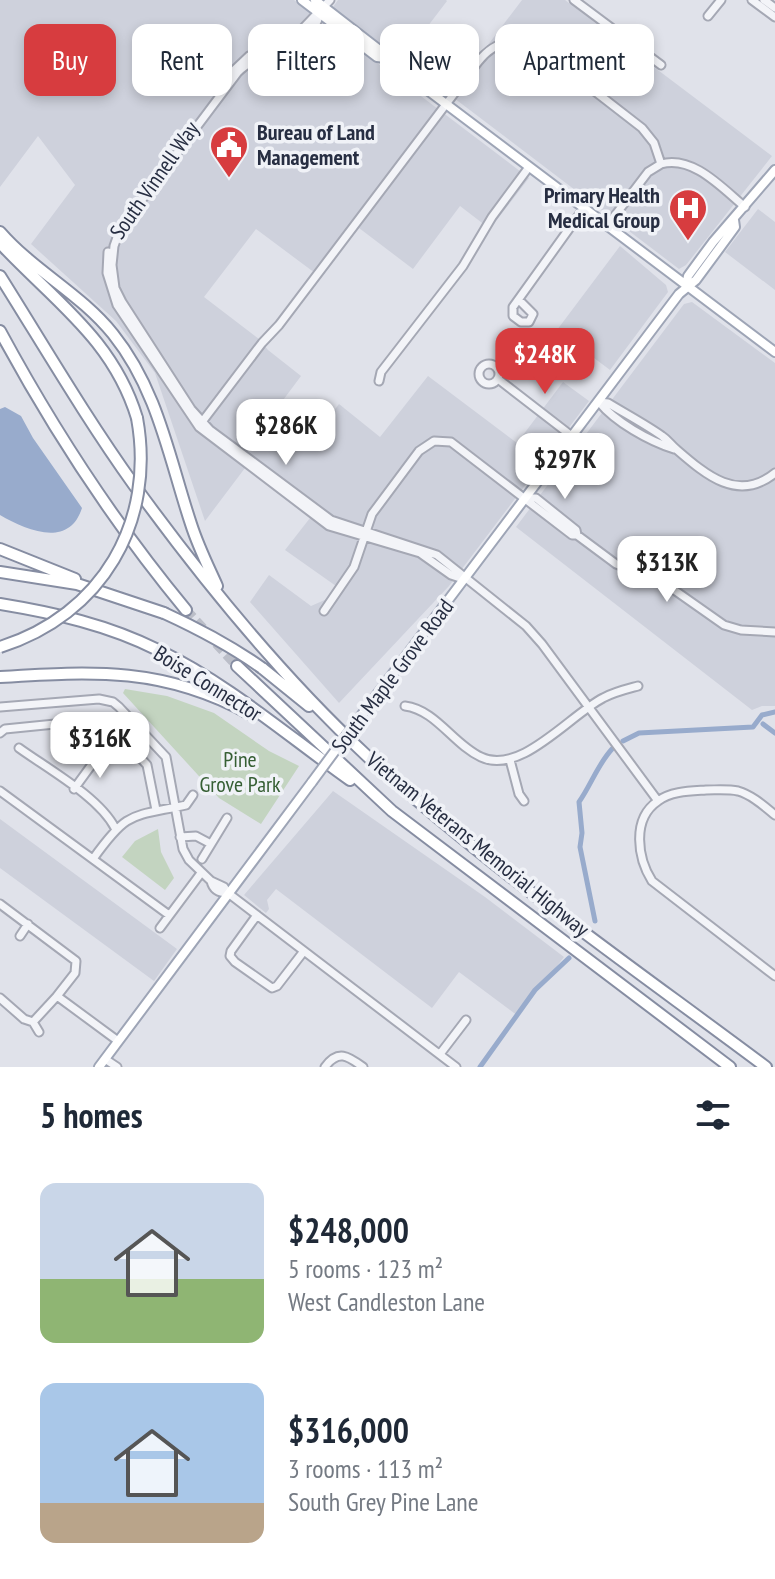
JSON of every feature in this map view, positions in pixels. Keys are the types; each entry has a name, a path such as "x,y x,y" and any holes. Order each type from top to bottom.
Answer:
{"highway":[{"path":"0,232 29,261 100,319 134,363 149,390 191,526 222,599"},
{"path":"0,243 98,341 120,373 137,418 142,454 141,483 131,523 112,565 98,583 60,618 19,641 0,647"},
{"name":"Vietnam Veterans Memorial Highway","path":"0,276 134,484 222,599 310,698 365,754 518,880 766,1067"},
{"path":"0,331 44,412 94,490 148,565 186,610"},
{"path":"0,549 107,592"},
{"name":"Boise Connector","path":"0,572 107,592 200,629 232,647 288,687 365,754"},
{"name":"Boise Connector","path":"0,604 61,614 160,650 233,695 392,811"},
{"name":"Vietnam Veterans Memorial Highway","path":"237,666 392,811 730,1067"},
{"path":"0,677 124,674 159,678 225,701 285,734"}],"main road":[{"path":"302,0 325,7"},
{"path":"315,0 377,57 385,58 775,352"},
{"name":"South Maple Grove Road","path":"99,1067 686,286 688,276 729,222 734,220 775,170"}],"street":[{"path":"574,0 661,65"},
{"path":"708,16 721,0"},
{"path":"752,0 775,17"},
{"path":"764,0 775,8"},
{"name":"South Vinnell Way","path":"165,372 126,314 115,288 112,256 120,229 141,196 238,72 251,61 293,47 316,24 325,7"},
{"path":"202,422 485,53 493,47 523,42 539,48 649,135 661,164"},
{"path":"607,226 648,172 674,161 691,166 745,207"},
{"path":"379,381 381,372 463,266 492,217 529,167"},
{"path":"519,300 584,208"},
{"path":"165,372 202,422 326,517 365,535"},
{"path":"165,372 192,419 206,434 329,526 430,551 535,635 658,801"},
{"path":"498,379 573,437"},
{"path":"599,402 660,444 676,449 718,480 738,487 757,485 775,473"},
{"path":"324,611 350,575 372,514 419,451 434,441 446,441 526,498 536,498 576,530 577,535 616,564 660,580 724,625 741,630 773,632"},
{"path":"405,706 420,708 479,757 500,762 527,752 605,696 638,686"},
{"path":"0,707 99,699 113,702 166,757 180,837 189,860 201,873 222,885 228,893 456,1067"},
{"path":"0,733 5,729 95,720 110,725 147,765 156,810"},
{"path":"19,748 109,817 115,828"},
{"path":"74,789 101,752"},
{"path":"510,760 519,794 524,801"},
{"path":"775,815 751,797 724,790 682,792 658,801 648,812 640,834 643,861 652,881 775,976"},
{"path":"0,791 169,915"},
{"path":"93,859 115,828 133,816 186,805 193,795"},
{"path":"202,859 227,818"},
{"path":"180,837 196,836 211,844"},
{"path":"160,928 201,873"},
{"path":"0,904 76,961 75,973 33,1022"},
{"path":"257,915 230,956 272,988 277,986 304,951"},
{"path":"20,936 28,924"},
{"path":"57,996 118,1041"},
{"path":"0,998 24,1019 33,1022 39,1032"},
{"path":"443,1060 466,1020"},
{"path":"325,1067 339,1055 363,1067"},
{"path":"105,1059 117,1067"}],"shaded area":[{"path":"0,0 294,0 326,24 248,24 248,96 364,96 364,53 380,65 380,96 421,96 529,178 490,229 460,206 413,269 359,228 403,166 315,273 256,229 204,297 301,376 272,415 309,443 339,404 380,437 428,376 517,443 563,382 589,401 449,586 339,703 250,602 269,575 311,606 327,599 336,586 285,550 310,518 245,468 205,521 155,373 116,321 31,244 75,185 38,136 0,187"},
{"path":"338,0 447,1 429,24 380,24 380,43 364,31 364,24 355,24 333,7"},
{"path":"522,0 565,0 597,24 504,24"},
{"path":"495,36 495,96 654,96 654,67 772,156 686,265 679,269 451,96 479,96 479,57"},
{"path":"758,209 775,222 775,290 725,252"},
{"path":"620,246 666,285 668,292 610,370 557,330"},
{"path":"692,302 775,363 775,706 752,710 516,527 684,304"},
{"path":"333,791 485,897 564,957 518,1016 459,972 432,1008 276,889 267,900 269,909 266,913 244,895"},
{"path":"0,819 177,949 154,981 0,868"}],"green space":[{"name":"Pine Grove Park","path":"125,689 167,696 214,713 269,751 299,766 261,824 219,798 123,693"},
{"path":"158,829 161,852 174,878 165,890 122,857 135,841"}],"water":[{"path":"5,407 21,416 82,508 76,521 67,528 57,532 34,530 0,515 0,409"}],"waterway":[{"path":"623,741 639,733 753,727 762,715 775,712"},
{"path":"763,724 775,733"},
{"path":"595,921 580,847 579,802 612,749"},
{"path":"480,1067 535,990 569,958"}],"tunnel":[{"path":"186,610 237,666"}],"place":[{"name":"Bureau of Land Management","path":"229,179"},
{"name":"Primary Health Medical Group","path":"688,242"}]}
